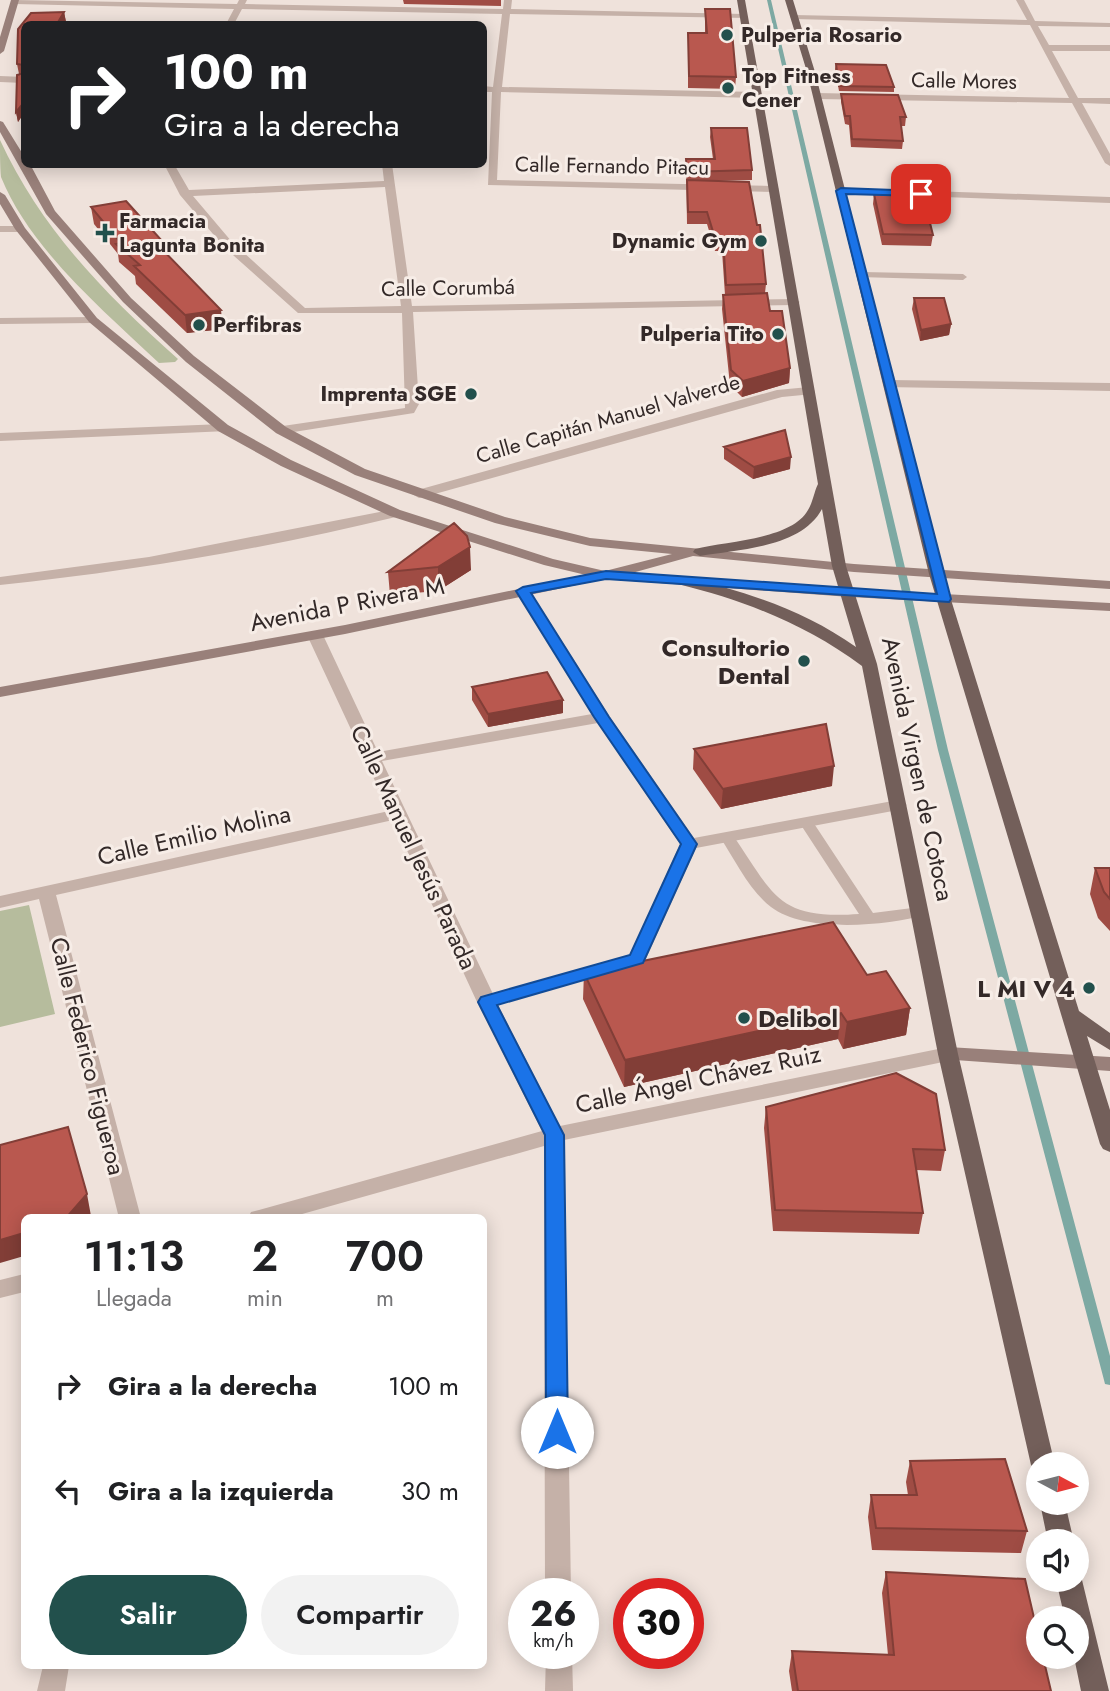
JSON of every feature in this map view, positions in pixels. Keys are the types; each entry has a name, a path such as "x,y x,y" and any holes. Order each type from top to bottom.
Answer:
{"main road":[{"name":"Avenida Virgen de Cotoca","path":"741,0 825,481 854,594 920,912 959,1055 1040,1452"},
{"path":"789,0 817,96 862,275 931,573 1110,1144"},
{"path":"0,51 15,1"},
{"path":"0,124 21,150"},
{"path":"27,168 51,212 127,300 190,359 281,430 360,472 500,520 590,542 847,567 1110,585"},
{"path":"0,195 20,229 93,320 223,428 286,463 395,513 549,562 606,575 854,594 1109,607"},
{"path":"153,369 175,367 190,359"},
{"path":"170,383 184,374 207,373"},
{"path":"700,552 776,536 798,528 813,514 825,481"},
{"name":"Avenida P Rivera M","path":"0,692 315,635 606,575 700,552"},
{"path":"683,581 725,590 785,612 832,635 869,664"},
{"path":"1070,1014 1110,1043"},
{"path":"959,1055 1110,1065"},
{"path":"1072,1592 1094,1691"}],"street":[{"path":"497,89 508,0"},
{"path":"1020,0 1109,158"},
{"path":"15,1 744,16"},
{"path":"232,21 241,4"},
{"path":"794,17 1110,25"},
{"path":"1047,51 1110,48"},
{"path":"1047,51 1110,55"},
{"path":"0,79 21,80"},
{"path":"487,89 758,95"},
{"name":"Calle Fernando Pitacu","path":"497,89 492,183 774,189"},
{"name":"Calle Mores","path":"817,96 1110,101"},
{"name":"Calle Corumbá","path":"171,168 184,193 256,274 302,311 794,302"},
{"path":"281,430 410,410 413,404 407,308 388,168"},
{"path":"184,193 390,184"},
{"path":"841,191 1110,200"},
{"path":"0,229 20,229"},
{"path":"0,321 93,320"},
{"path":"889,384 1110,387"},
{"name":"Calle Capitán Manuel Valverde","path":"419,494 781,393 808,391"},
{"path":"0,437 223,428"},
{"path":"0,581 75,573 219,551 395,513"},
{"path":"523,591 601,717 689,844"},
{"name":"Calle Manuel Jesús Parada","path":"315,635 487,1002 554,1135 558,1578"},
{"path":"373,758 601,717"},
{"path":"689,844 898,805"},
{"name":"Calle Emilio Molina","path":"0,902 399,814"},
{"path":"487,1002 637,959 689,844"},
{"name":"Calle Federico Figueroa","path":"46,893 129,1214"},
{"name":"Calle Ángel Chávez Ruiz","path":"273,1214 554,1135 959,1055"},
{"path":"0,1289 21,1284"},
{"path":"51,1691 55,1669"},
{"path":"559,1669 559,1691"}],"lane":[{"path":"862,275 963,276"},
{"path":"806,822 868,917"},
{"path":"727,837 775,904 799,916 822,921 920,912"}],"green space":[{"path":"0,140 16,172 55,231 100,285 178,359 175,362 159,363 92,300 49,254 14,204 1,177"},
{"path":"29,905 55,1014 0,1027 0,911"}],"building":[{"path":"705,9 730,9 736,77 689,76 688,33 707,33"},
{"path":"64,12 59,21 24,21 31,13"},
{"path":"21,25 21,65 17,64 18,29"},
{"path":"836,64 886,65 894,87 839,86"},
{"path":"21,74 21,106 16,112 17,75"},
{"path":"841,94 898,95 906,117 900,117 903,141 852,139 850,116 845,116"},
{"path":"711,128 747,128 752,170 687,172 686,159 715,159"},
{"path":"687,180 749,182 757,225 760,225 766,284 726,285 723,238 715,238 707,212 688,212"},
{"path":"874,194 923,195 933,235 883,234"},
{"path":"126,201 163,242 156,243 221,310 185,315 134,266 140,265 116,244 121,243 91,207"},
{"path":"767,293 770,311 782,311 790,368 743,381 731,370 723,295"},
{"path":"914,298 944,298 951,324 921,330"},
{"path":"785,430 791,457 754,467 724,447"},
{"path":"454,523 467,536 470,547 438,567 388,572"},
{"path":"547,672 563,700 488,714 472,687"},
{"path":"826,724 834,766 723,789 694,749"},
{"path":"1095,868 1110,868 1110,899 1104,892"},
{"name":"Delibol","path":"833,922 867,975 886,971 910,1008 847,1022 841,1013 625,1060 584,973"},
{"path":"896,1073 936,1094 945,1150 913,1149 923,1213 775,1210 766,1107"},
{"path":"68,1127 87,1194 70,1214 21,1214 21,1234 0,1240 0,1145"},
{"path":"1005,1459 1026,1531 876,1528 871,1495 917,1495 910,1461"},
{"path":"886,1572 1025,1579 1031,1606 1026,1606 1026,1669 1046,1669 1051,1691 798,1691 792,1651 894,1655"}],"waterway":[{"path":"769,0 943,750 1110,1380"}],"place":[{"name":"Pulperia Rosario","path":"727,35"},
{"name":"Top Fitness Cener","path":"728,88"},
{"name":"Farmacia Lagunta Bonita","path":"105,233"},
{"name":"Dynamic Gym","path":"761,241"},
{"name":"Perfibras","path":"199,325"},
{"name":"Pulperia Tito","path":"778,334"},
{"name":"Imprenta SGE","path":"471,394"},
{"name":"Consultorio Dental","path":"804,661"},
{"name":"L MI V 4","path":"1089,988"},
{"name":"Delibol","path":"744,1018"}],"route":[{"path":"557,1432 554,1135 487,1002 637,959 689,844 601,717 523,591 606,575 945,599 936,573 841,191 921,194"}]}
